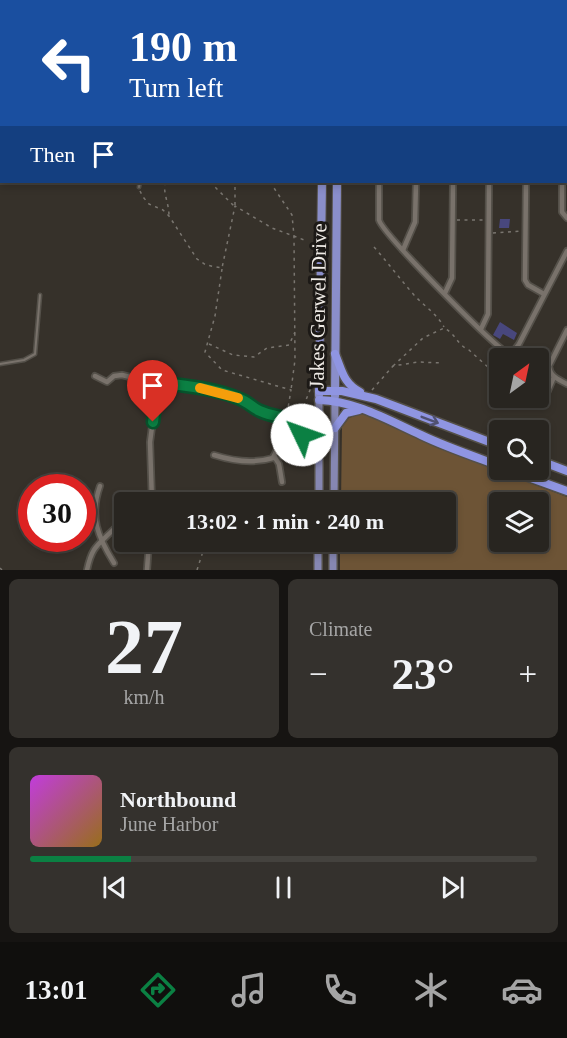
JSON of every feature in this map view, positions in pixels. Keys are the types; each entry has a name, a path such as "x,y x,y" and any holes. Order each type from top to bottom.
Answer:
{"highway":[{"name":"Jakes Gerwel Drive","path":"317,392 322,183"},
{"name":"Jakes Gerwel Drive","path":"335,396 337,183"},
{"path":"335,354 346,382 356,390 489,442"},
{"path":"317,392 335,396 422,436 489,462"},
{"path":"335,396 373,395"},
{"path":"335,428 346,413 354,410 368,411"},
{"path":"549,464 567,471"},
{"path":"537,480 567,491"}],"main road":[{"name":"Jakes Gerwel Drive","path":"317,392 319,492"},
{"name":"Jakes Gerwel Drive","path":"334,492 335,396"},
{"path":"318,552 318,570"},
{"path":"333,552 333,570"}],"street":[{"path":"388,0 396,0"},
{"path":"379,183 380,224 503,351 513,352 519,344 544,294 565,260 567,251"},
{"path":"403,250 415,222 416,183"},
{"path":"445,293 452,278 453,183"},
{"path":"481,329 488,314 489,183"},
{"path":"526,183 525,280 528,285 544,294"},
{"path":"562,183 562,212 567,218"},
{"path":"567,330 549,366 554,377 567,384"},
{"path":"560,343 567,346"},
{"path":"95,376 107,382 118,375 225,394 240,399 262,412 286,416 296,425 312,450 320,450"},
{"path":"549,388 554,377"},
{"path":"152,492 150,442 158,382"},
{"path":"214,455 252,461 270,459 277,449 276,416"},
{"path":"274,456 279,464 282,482"},
{"path":"100,486 94,507 97,526 114,563"},
{"path":"87,570 93,549 114,529"},
{"path":"147,570 148,552"}],"lane":[{"path":"139,187 140,183"},
{"path":"0,364 24,360 34,354 40,295"}],"path":[{"path":"165,183 164,193 169,204 169,216"},
{"path":"211,183 235,206 272,228 307,241"},
{"path":"236,183 235,206 215,316 206,352 222,370 291,390"},
{"path":"271,183 292,214 294,236 295,360 286,416"},
{"path":"139,187 143,198 149,204 163,210 169,216 197,259 206,265 222,268"},
{"path":"453,220 488,220"},
{"path":"488,233 525,231"},
{"path":"374,247 400,280 438,318 444,328 453,333 463,347 489,368"},
{"path":"373,395 393,366 423,338 444,328"},
{"path":"208,344 233,355 254,357 267,348 289,345 295,331"},
{"path":"393,366 418,362 443,363"},
{"path":"286,416 304,405 317,392"},
{"path":"304,405 312,408"},
{"path":"197,570 203,552"}],"shaded area":[{"path":"363,413 438,448 489,467 489,480 522,480 567,497 567,570 340,570 340,552 456,552 456,492 341,492 342,427 349,418"}],"building":[{"path":"500,219 510,219 509,228 499,228"},
{"path":"500,322 517,333 514,340 503,334 500,339 493,335"}],"slow traffic":[{"path":"200,388 238,398"}],"route":[{"path":"153,422 158,382 212,390 240,399 262,412 288,418 302,435"}]}
